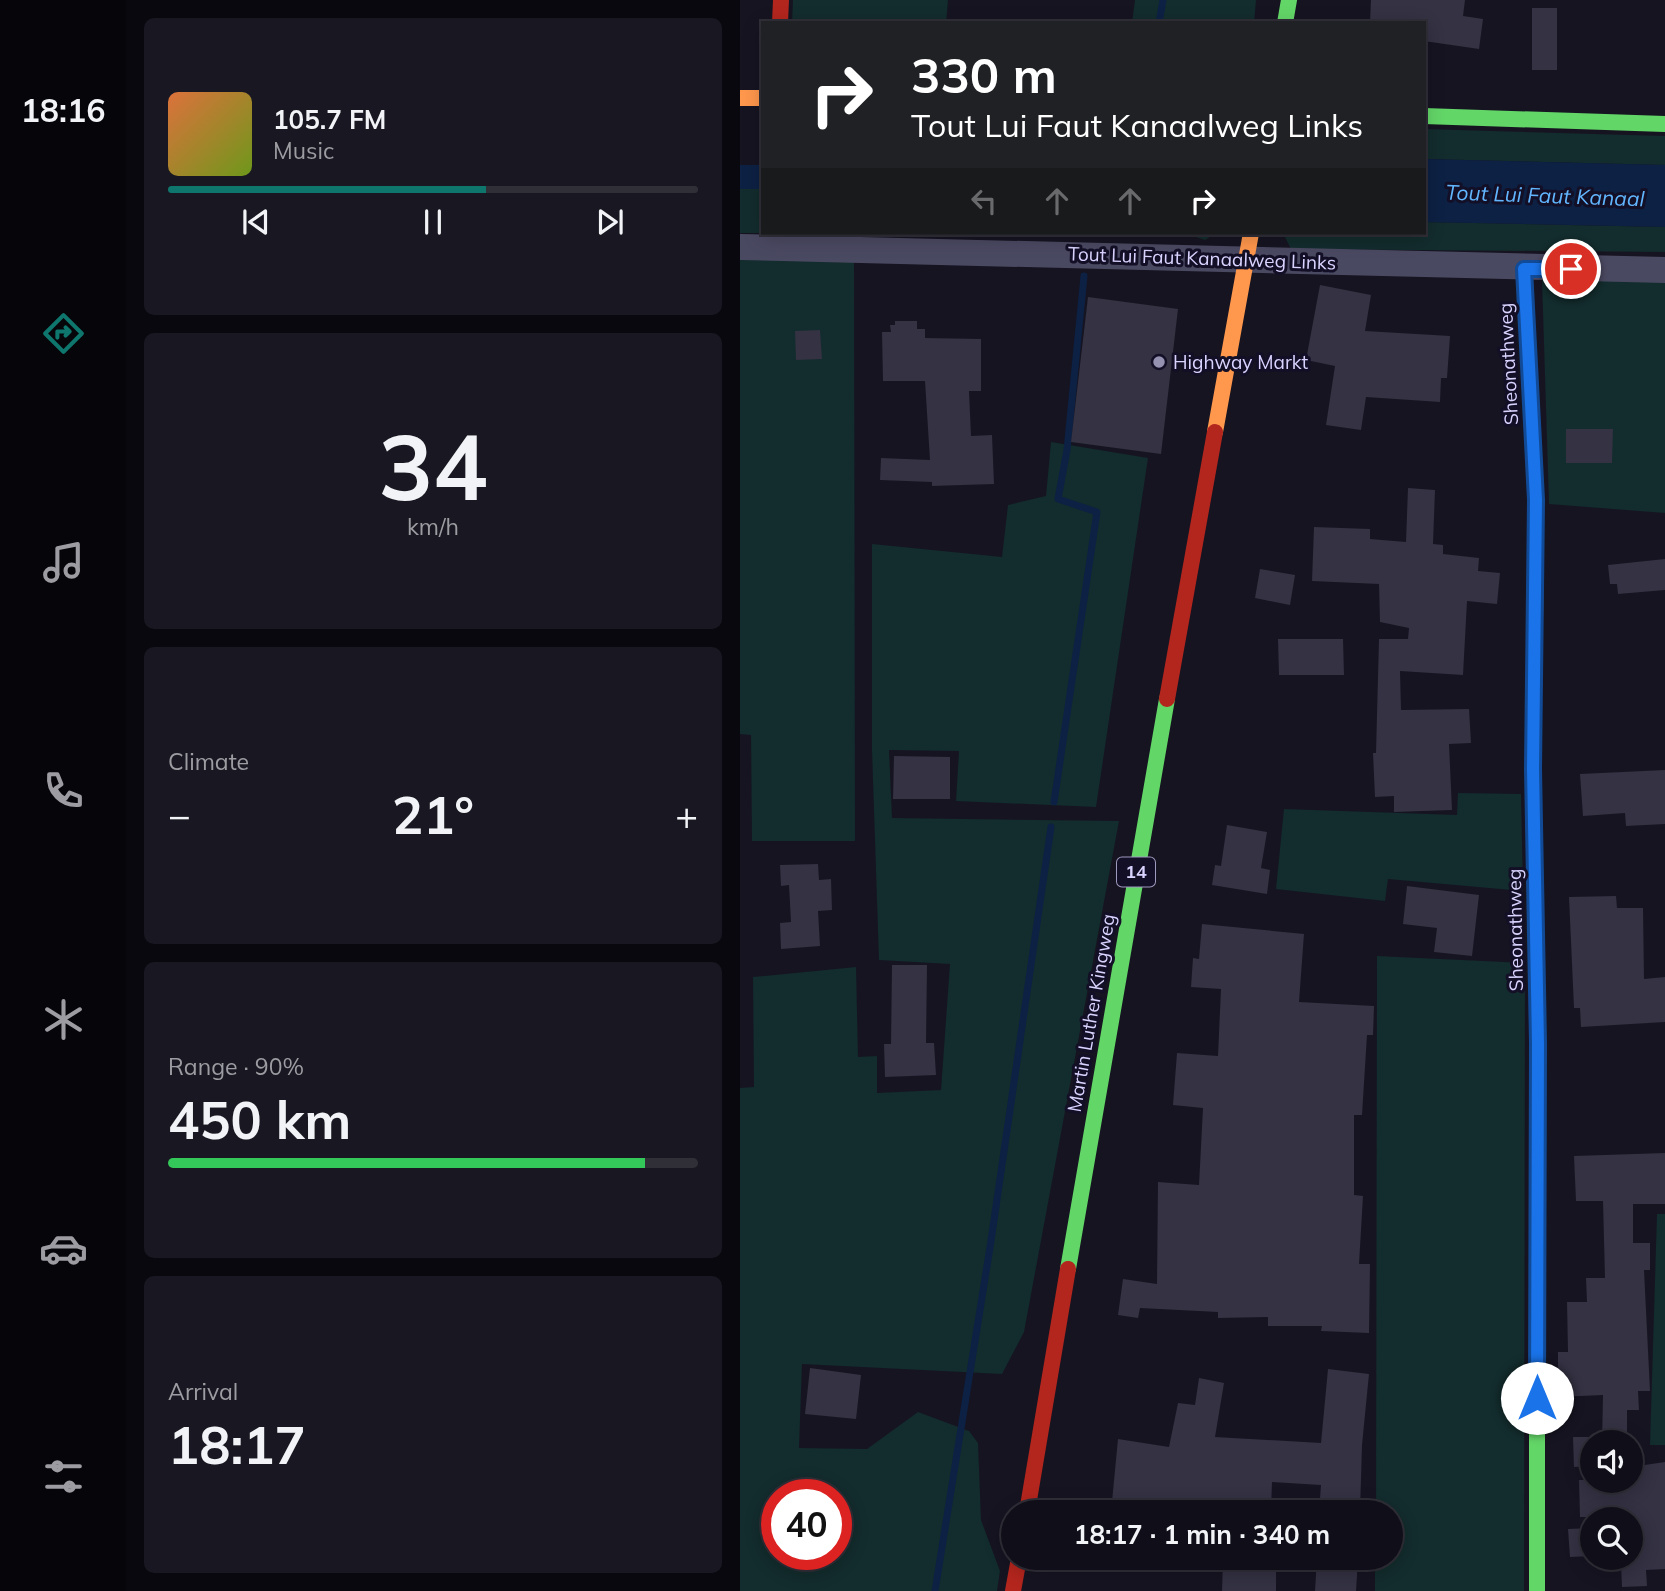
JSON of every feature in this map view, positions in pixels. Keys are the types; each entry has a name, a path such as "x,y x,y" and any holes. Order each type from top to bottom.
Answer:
{"street":[{"path":"780,21 781,0"},
{"path":"1285,21 1289,0"},
{"path":"740,98 761,98"},
{"path":"1426,116 1665,124"},
{"name":"Tout Lui Faut Kanaalweg Links","path":"740,247 1249,245 1524,269 1665,270"},
{"name":"Martin Luther Kingweg","path":"1029,1500 1146,815 1249,245"},
{"name":"Sheonathweg","path":"1524,269 1536,500 1533,769 1538,1043 1537,1591"},
{"path":"1013,1591 1017,1570"}],"green space":[{"path":"793,0 948,0 946,21 792,21"},
{"path":"1135,0 1256,0 1254,21 1132,21"},
{"path":"1426,129 1665,136 1665,165 1426,159"},
{"path":"740,177 761,177 761,233 740,233"},
{"path":"1426,222 1665,227 1665,252 1291,249 1284,235 1426,235"},
{"path":"1190,235 1213,235 1205,240"},
{"path":"740,258 854,259 855,841 752,841 751,735 740,734"},
{"path":"1542,280 1665,281 1665,513 1549,504"},
{"path":"1051,442 1148,458 1096,807 956,801 959,751 889,750 892,818 1119,821 1024,1332 1002,1374 802,1364 799,1448 867,1449 918,1412 969,1431 978,1443 981,1520 1000,1571 997,1591 740,1591 740,1088 754,1087 753,977 856,967 858,1057 877,1056 877,1093 941,1090 950,964 879,960 872,750 872,544 1002,557 1008,505 1046,496"},
{"path":"1458,793 1521,794 1523,891 1388,879 1385,901 1276,889 1284,809 1457,815"},
{"path":"1377,956 1525,963 1524,1591 1375,1591 1375,1570 1403,1570 1403,1500 1376,1500"},
{"path":"1657,1214 1665,1214 1665,1445 1650,1445"}],"water":[{"path":"1426,159 1665,165 1665,227 1426,222"}],"building":[{"path":"1371,0 1465,0 1463,16 1483,19 1479,49 1426,41 1426,21 1370,21"},
{"path":"1532,8 1557,8 1557,70 1532,70"},
{"path":"1320,285 1371,295 1365,331 1450,336 1447,378 1441,378 1440,402 1366,397 1361,430 1326,425 1335,366 1306,360"},
{"path":"1088,297 1178,309 1161,454 1071,442"},
{"path":"895,321 917,321 917,329 925,329 925,338 981,339 981,391 969,391 971,436 992,435 994,484 932,486 932,482 880,480 881,458 930,460 925,381 883,381 882,332 891,332 890,325 895,325"},
{"path":"820,330 822,359 796,360 795,331"},
{"path":"1566,429 1613,429 1612,463 1566,463"},
{"path":"1408,488 1435,490 1433,544 1443,545 1443,554 1479,558 1478,571 1500,573 1497,604 1467,601 1463,675 1400,671 1401,710 1469,709 1471,743 1449,744 1452,810 1394,812 1394,796 1375,797 1373,753 1376,753 1379,639 1408,639 1409,628 1380,622 1379,584 1312,581 1314,527 1370,529 1370,539 1406,542"},
{"path":"1665,559 1665,590 1618,594 1617,584 1610,584 1608,565"},
{"path":"1260,569 1295,575 1290,605 1255,598"},
{"path":"1278,639 1343,639 1344,675 1279,675"},
{"path":"894,756 950,757 950,799 893,799"},
{"path":"1665,770 1665,824 1626,826 1625,813 1583,816 1580,774"},
{"path":"1227,825 1267,832 1261,868 1270,870 1267,894 1212,885 1215,865 1221,866"},
{"path":"818,864 819,880 831,879 832,910 818,911 820,946 781,949 780,923 791,922 789,885 781,886 780,865"},
{"path":"1407,886 1479,895 1472,956 1434,952 1437,928 1403,924"},
{"path":"1616,896 1617,908 1643,908 1644,979 1665,977 1665,1022 1581,1027 1580,1008 1574,1008 1569,897"},
{"path":"1202,924 1304,934 1299,1002 1374,1006 1373,1035 1367,1035 1362,1115 1354,1115 1354,1195 1363,1196 1359,1264 1370,1264 1369,1333 1321,1331 1322,1326 1268,1326 1268,1317 1218,1318 1218,1312 1140,1308 1138,1318 1118,1315 1123,1279 1157,1284 1158,1182 1199,1185 1203,1108 1173,1105 1177,1053 1218,1056 1221,989 1191,987 1193,958 1199,959"},
{"path":"892,965 927,965 926,1043 934,1043 936,1075 885,1077 884,1044 891,1044"},
{"path":"1665,1153 1665,1204 1633,1204 1633,1243 1650,1243 1650,1270 1644,1270 1650,1391 1638,1391 1639,1410 1627,1410 1627,1430 1602,1430 1603,1395 1558,1397 1558,1352 1568,1352 1567,1302 1587,1302 1586,1278 1605,1278 1603,1201 1576,1201 1574,1156"},
{"path":"810,1368 861,1375 856,1419 805,1414"},
{"path":"1328,1369 1369,1374 1362,1445 1360,1500 1320,1500 1321,1485 1272,1482 1271,1500 1112,1500 1118,1439 1169,1447 1178,1403 1195,1405 1199,1378 1224,1383 1215,1437 1321,1443"},
{"path":"1573,1437 1580,1437 1580,1467 1574,1467"},
{"path":"1665,1462 1665,1569 1646,1570 1647,1586 1622,1587 1621,1570 1643,1570 1643,1507 1580,1507 1580,1517 1579,1480 1580,1493 1643,1493 1643,1465"},
{"path":"1580,1528 1580,1557 1570,1557 1568,1529"},
{"path":"1223,1570 1276,1570 1276,1591 1222,1591"},
{"path":"1316,1570 1357,1570 1356,1591 1315,1591"}],"waterway":[{"path":"1159,21 1163,0"},
{"name":"Tout Lui Faut Kanaal","path":"740,177 761,177"},
{"path":"1054,802 1097,512 1058,499 1067,450 1084,276"},
{"path":"935,1591 991,1241 1051,827"}],"traffic: fast":[{"path":"1285,21 1289,0"},
{"path":"1426,116 1665,124"},
{"path":"1068,1269 1167,699"},
{"path":"1537,1344 1537,1591"}],"traffic: slow":[{"path":"740,98 761,98"},
{"path":"1215,432 1251,235"},
{"path":"1524,269 1536,500 1535,621"},
{"path":"1537,1344 1538,1042"}],"traffic: jam":[{"path":"780,21 781,0"},
{"path":"1167,699 1215,432"},
{"path":"1535,621 1533,769 1538,1042"},
{"path":"1029,1500 1068,1269"},
{"path":"1013,1591 1017,1570"}],"place":[{"name":"Highway Markt","path":"1159,362"}],"route":[{"path":"1537,1398 1538,1043 1533,769 1536,500 1524,269 1571,269"}]}
